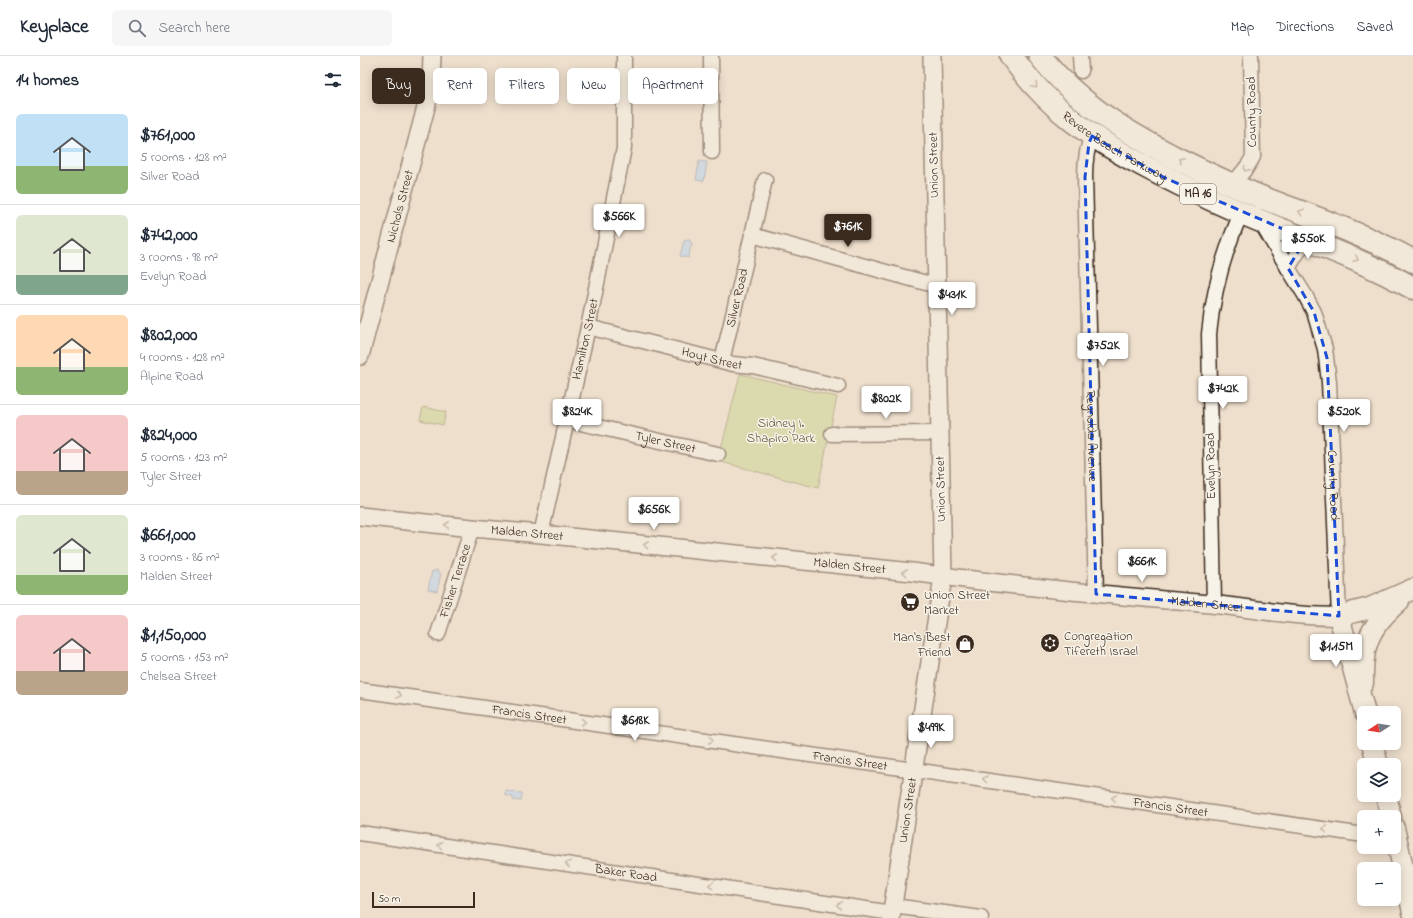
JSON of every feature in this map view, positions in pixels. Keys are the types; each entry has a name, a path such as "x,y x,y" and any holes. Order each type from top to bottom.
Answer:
{"highway":[{"name":"Revere Beach Parkway","path":"1011,56 1044,96 1068,118 1120,154 1210,200 1372,266 1413,288"},
{"name":"Revere Beach Parkway","path":"1040,56 1056,75 1092,108 1113,123 1174,157 1253,194 1358,235 1412,259"}],"main road":[{"path":"1363,706 1339,616 1370,608 1413,590"},
{"path":"1365,706 1363,660 1368,638 1382,618 1413,590"},
{"path":"1400,854 1413,912"}],"street":[{"name":"Nichols Street","path":"360,356 429,96 432,56"},
{"name":"Hamilton Street","path":"541,534 588,328 624,144 624,56"},
{"path":"711,56 712,152"},
{"name":"Union Street","path":"892,912 944,577 932,56"},
{"path":"1080,56 1081,71"},
{"name":"County Road","path":"1233,184 1252,162 1254,151 1251,56"},
{"name":"Reynolds Avenue","path":"1092,136 1086,156 1085,177 1096,594"},
{"name":"Silver Road","path":"722,361 765,180"},
{"name":"County Road","path":"1250,217 1288,268 1305,295 1314,312 1323,340 1327,358 1329,382 1339,616"},
{"name":"Evelyn Road","path":"1214,604 1208,334 1213,302 1230,241 1250,217"},
{"path":"752,235 937,286"},
{"path":"1288,268 1306,239"},
{"name":"Hoyt Street","path":"588,328 722,361 753,366 838,386"},
{"name":"Tyler Street","path":"567,420 718,454"},
{"path":"832,434 940,433"},
{"name":"Malden Street","path":"360,516 1096,594 1214,604 1316,616 1339,616"},
{"name":"Fisher Terrace","path":"438,634 472,528"},
{"name":"Francis Street","path":"360,690 1357,834"},
{"name":"Baker Road","path":"360,833 892,912 981,918"}],"highlighted area":[{"path":"1092,136 1163,177 1306,239 1288,268 1314,312 1327,358 1339,616 1096,594 1085,177 1089,143"}],"green space":[{"name":"Sidney I. Shapiro Park","path":"740,374 837,397 818,488 718,461"},
{"path":"423,407 446,412 443,425 420,420"}],"water":[{"path":"699,161 707,162 704,181 696,180"},
{"path":"690,240 692,243 688,258 680,256 684,241"},
{"path":"435,570 439,571 441,574 437,591 428,589 432,571 434,572"},
{"path":"506,791 522,793 521,801 513,800 513,797 505,795"}],"place":[{"name":"Union Street Market","path":"910,602"},
{"name":"Congregation Tifereth Israel","path":"1050,643"},
{"name":"Man's Best Friend","path":"965,644"}]}
